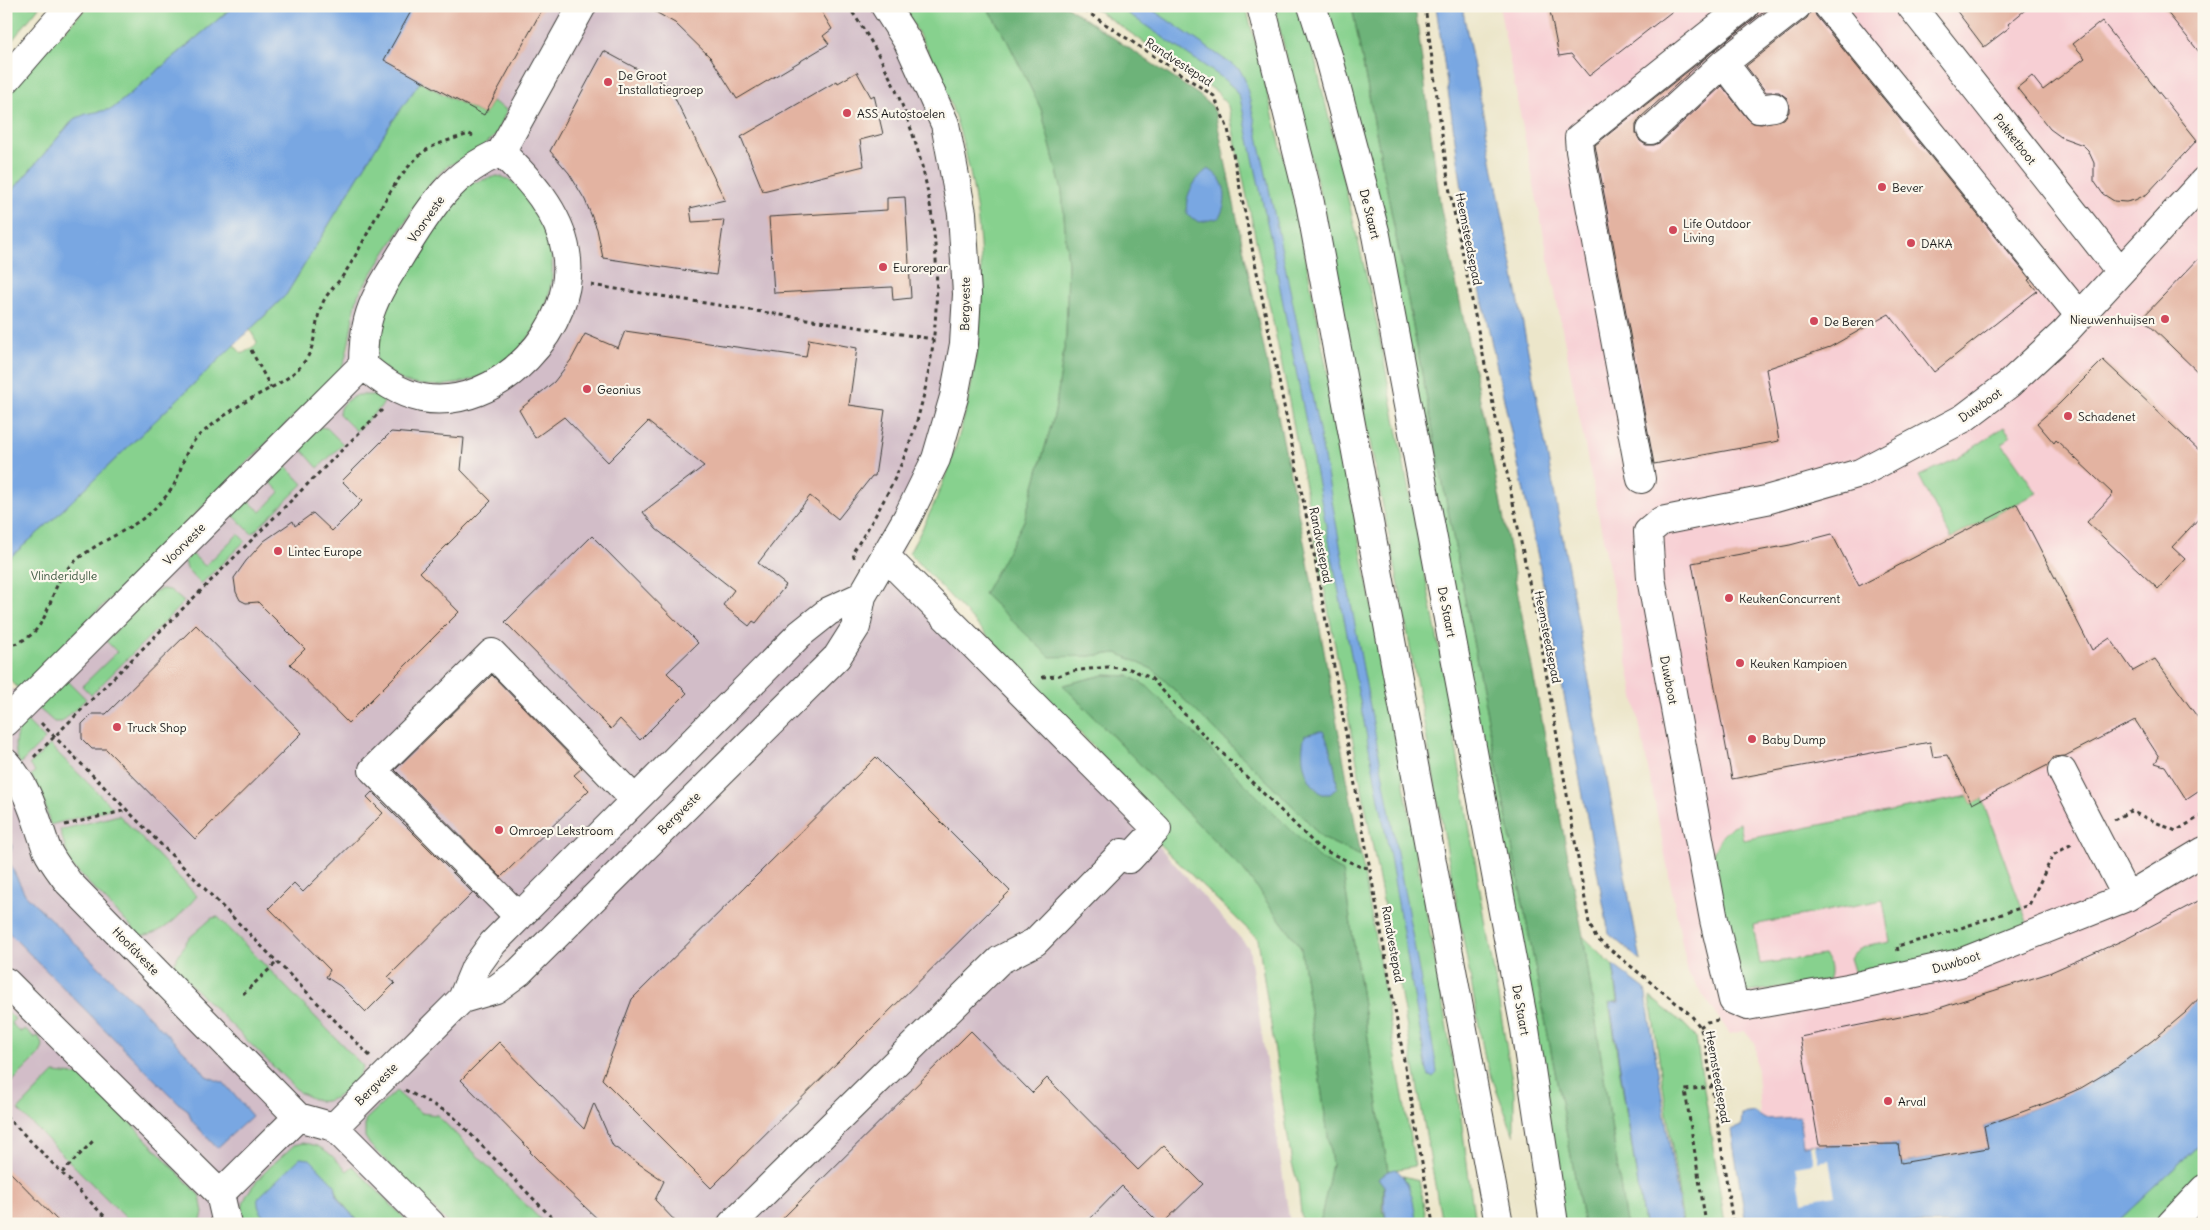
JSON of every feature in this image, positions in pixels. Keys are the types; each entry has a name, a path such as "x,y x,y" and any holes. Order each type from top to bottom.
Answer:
{"street":[{"path":"6,80 70,6"},
{"path":"363,365 383,382 401,392 423,398 453,398 493,386 522,364 543,340 558,310 566,281 566,252 554,218 541,194 501,152 582,6"},
{"name":"Bergveste","path":"462,999 496,989 519,972 837,657 856,627 862,596 886,557 936,459 954,397 964,344 967,294 962,214 945,124 908,42 885,6"},
{"path":"1261,6 1310,203 1499,1224"},
{"name":"De Staart","path":"1312,6 1329,59 1376,234 1523,1019 1554,1224"},
{"path":"1641,479 1579,138 1745,6"},
{"path":"1651,130 1724,63 1797,6"},
{"path":"1828,6 2080,316"},
{"name":"Pakketboot","path":"1911,6 2120,271"},
{"path":"1724,63 1759,109 1774,107"},
{"name":"Voorveste","path":"15,713 363,365 365,332 368,318 381,288 433,204 458,178 481,161 501,152"},
{"name":"Duwboot","path":"2204,181 2064,333 2009,384 1964,418 1860,473 1766,500 1661,521 1648,532 1652,588 1714,920 1733,1000 1747,1006 1848,988 1960,963 2127,897 2204,850"},
{"path":"732,1224 1000,960 1035,942 1126,856 1128,841 1147,819 886,557"},
{"name":"Bergveste","path":"334,1127 462,999 475,968 493,943 800,634 829,611 862,596"},
{"path":"519,917 373,770 492,653 635,800"},
{"name":"Hoofdveste","path":"11,769 30,798 48,852 68,882 298,1118"},
{"path":"2062,771 2127,897"},
{"path":"6,982 220,1194 227,1224"},
{"path":"220,1194 298,1118 334,1127 431,1224"},
{"path":"2171,1224 2204,1189"}],"path":[{"path":"848,6 880,54 900,97 914,137 927,184 934,232 937,272 933,339 918,414 904,457 889,490 853,552 862,596"},
{"name":"Randvestepad","path":"1078,6 1214,96 1228,129 1312,544 1433,1224"},
{"name":"Heemsteedsepad","path":"1425,6 1449,187 1539,631 1589,923 1596,938 1691,1015 1700,1027 1705,1040 1733,1224"},
{"path":"6,646 17,644 30,635 40,624 49,610 62,575 69,566 97,544 150,513 165,497 174,484 183,459 193,441 233,410 271,388 305,361 325,298 344,274 377,214 398,183 422,153 441,143 470,134 501,152"},
{"path":"566,281 964,344"},
{"path":"251,350 271,388"},
{"path":"11,769 54,736 401,392"},
{"path":"1035,674 1039,677 1048,678 1072,671 1108,667 1130,669 1151,678 1203,734 1319,848 1361,867 1370,868"},
{"path":"15,713 54,736 404,1090 450,1114 558,1224"},
{"path":"1902,976 1897,946 1937,936 2029,905 2053,855 2130,811 2176,831 2204,814"},
{"path":"243,994 277,962"},
{"path":"1706,1224 1685,1090 1712,1087"},
{"path":"6,1116 112,1224"},
{"path":"62,1173 93,1141"}],"shaded area":[{"path":"386,6 887,6 949,128 973,334 901,555 1249,948 1290,1224 6,1224 6,690 20,689 349,350 353,313 358,295 431,182 446,167 475,153 331,103"},
{"path":"1499,6 2204,6 2204,1224 1771,1224 1761,1128 1755,1043 1744,1031 1730,1034 1688,973"}],"green space":[{"path":"6,6 40,6 6,48"},
{"path":"88,6 234,6 112,109 74,119 6,198 6,91"},
{"path":"902,6 986,6 1005,36 1041,109 1062,191 1068,265 1066,336 1055,412 1024,521 985,594 1050,656 1090,656 1117,653 1154,670 1302,815 1322,838 1361,856 1415,1166 1388,1171 1343,872 1318,857 1148,687 1129,676 1104,675 1063,685 1244,871 1301,948 1332,1164 1320,1224 1302,1224 1298,1183 1292,1164 1258,939 1158,843 1133,789 909,553 941,488 963,420 977,350 981,278 976,207 961,137 937,70"},
{"path":"986,6 1066,6 1199,95 1212,106 1215,112 1306,551 1361,856 1322,838 1302,815 1154,670 1117,653 1050,657 984,594 1024,521 1055,412 1066,336 1068,265 1062,191 1041,109 1005,36"},
{"path":"1091,6 1246,6 1297,212 1385,677 1456,1080 1475,1224 1442,1224 1285,380 1228,106 1217,92"},
{"path":"1274,6 1300,6 1307,26 1373,304 1440,652 1514,1092 1514,1136 1485,1059 1399,586 1321,199"},
{"path":"1326,6 1352,6 1584,1224 1560,1224"},
{"path":"1352,6 1415,6 1440,204 1494,468 1583,936 1626,1224 1584,1224"},
{"name":"Vlinderidylle","path":"420,82 484,115 492,101 507,110 496,135 475,153 446,167 431,182 358,295 342,368 19,689 6,676 6,561 48,524 234,345 242,354 256,345 257,342 250,330 286,295 389,126"},
{"path":"497,176 516,184 529,200 547,234 552,268 547,302 532,332 510,358 481,376 447,385 405,382 377,363 376,356 381,312 450,199 472,183"},
{"path":"358,395 386,397 382,406 356,431 339,414 339,410 348,400"},
{"path":"320,427 327,428 343,444 318,468 302,450 302,445"},
{"path":"2004,427 2011,436 2002,443 2037,493 1951,538 1919,476 1958,458"},
{"path":"287,467 303,484 252,534 232,514 247,500 261,512 280,492 268,480 279,468"},
{"path":"238,534 245,541 201,584 187,569 185,561 192,554 205,566"},
{"path":"162,589 170,590 184,602 91,695 82,686 117,652 106,641 153,592"},
{"path":"1104,675 1129,676 1148,687 1318,857 1343,872 1388,1171 1379,1179 1384,1186 1383,1210 1388,1224 1320,1224 1332,1164 1301,948 1244,871 1063,685"},
{"path":"66,679 86,699 62,722 54,722 37,707"},
{"path":"25,719 45,739 20,764 17,758 15,741 18,730"},
{"path":"50,745 113,808 50,825 43,796 31,776 35,771 29,765"},
{"path":"1968,796 1972,804 1982,799 2029,927 1956,953 1855,974 1850,958 1857,950 1890,942 1883,900 1753,925 1760,964 1824,955 1829,964 1830,974 1828,980 1744,993 1710,859 1721,837 1732,826 1740,823 1743,840"},
{"path":"119,815 197,896 172,922 150,934 140,936 70,864 60,830"},
{"path":"218,917 363,1066 357,1079 346,1091 325,1101 318,1101 300,1093 172,966 188,939 212,918"},
{"path":"1583,936 1613,966 1618,1001 1609,1003 1644,1224 1626,1224"},
{"path":"1650,997 1684,1024 1696,1037 1725,1224 1683,1224"},
{"path":"6,1010 15,1019 11,1023 20,1032 25,1029 35,1038 38,1035 43,1047 39,1055 6,1088"},
{"path":"54,1073 86,1076 200,1196 203,1213 200,1224 132,1224 18,1110"},
{"path":"396,1091 421,1113 437,1115 545,1224 449,1224 370,1145 365,1137 365,1120"},
{"path":"2204,1140 2204,1172 2153,1224 2115,1224"},
{"path":"303,1143 323,1149 347,1171 353,1166 410,1224 361,1224 341,1201 335,1185 261,1212 272,1224 248,1224 243,1214 243,1204 248,1193 266,1171 294,1145"},
{"path":"1403,1176 1419,1180 1427,1224 1416,1224 1412,1198"}],"water":[{"path":"234,6 492,6 436,53 420,82 389,126 286,295 48,524 6,561 6,198 74,119 86,114 112,109"},
{"path":"1117,6 1147,6 1240,70 1245,80 1317,420 1436,1063 1437,1073 1433,1077 1429,1076 1427,1071 1389,851 1270,236 1240,98 1234,88 1221,77"},
{"path":"1436,6 1462,6 1531,364 1641,961 1609,934 1538,557 1469,238"},
{"path":"1208,169 1219,178 1222,184 1225,197 1224,204 1219,218 1200,222 1188,216 1188,196 1198,178"},
{"path":"1323,731 1326,737 1336,775 1337,788 1330,794 1322,794 1316,789 1307,775 1303,759 1305,735"},
{"path":"6,826 12,847 9,857 11,866 25,894 198,1065 206,1076 224,1083 252,1116 217,1148 192,1121 188,1110 178,1103 6,930"},
{"path":"1613,965 1645,989 1682,1224 1644,1224 1610,1003 1619,1002"},
{"path":"2204,993 2204,1140 2115,1224 1746,1224 1731,1130 1741,1126 1742,1114 1754,1112 1765,1119 1799,1117 1803,1145 1898,1144 1901,1163 1987,1148 1984,1126 2046,1103 2103,1074 2155,1038"},
{"path":"300,1158 310,1159 335,1185 341,1203 361,1224 272,1224 259,1209 258,1198"},
{"path":"1396,1169 1409,1187 1415,1209 1416,1224 1388,1224 1386,1219 1384,1186 1378,1178 1388,1171"}],"pier":[{"path":"1810,1145 1815,1145 1818,1162 1829,1160 1835,1195 1802,1201 1796,1166 1813,1163"}],"building":[{"path":"414,6 544,6 484,115 384,60"},
{"path":"645,6 818,6 832,29 823,36 829,44 737,99 711,58 675,23"},
{"path":"1573,6 1679,6 1589,76 1571,54 1559,56 1550,11"},
{"path":"1761,6 1771,6 1732,36 1755,18"},
{"path":"1813,6 1816,16 2030,279 2028,280 2037,291 1934,372 1889,314 1830,347 1766,369 1779,441 1654,464 1595,145 1710,53 1640,118 1636,125 1636,133 1640,141 1646,145 1654,145 1661,142 1722,86 1753,123 1761,124 1784,119 1789,112 1787,98 1779,92 1766,92 1746,66 1807,18"},
{"path":"1953,6 2030,6 2008,24 2010,27 1984,47"},
{"path":"2162,6 2204,6 2204,58"},
{"path":"2102,21 2197,140 2147,194 2126,202 2114,201 2103,194 2094,181 2094,163 2088,150 2083,145 2061,137 2050,129 2017,88 2032,76 2043,90 2085,58 2073,44"},
{"path":"604,51 669,86 725,200 690,208 692,222 724,220 716,275 603,258 597,229 585,200 569,173 550,151"},
{"path":"857,72 871,97 874,95 883,134 860,140 864,166 763,191 741,137 837,81 838,83"},
{"path":"905,197 911,298 893,300 892,287 774,293 769,217 887,210 887,198"},
{"path":"2204,253 2204,378 2142,318"},
{"path":"625,331 806,357 809,339 857,348 849,405 885,410 875,476 872,476 838,519 810,496 758,563 786,585 756,623 753,621 749,626 723,605 734,590 656,529 643,512 704,466 648,422 608,462 564,417 535,438 519,410 554,382 571,360 585,334 618,348"},
{"path":"2103,360 2204,455 2204,513 2172,547 2185,559 2158,589 2087,522 2113,494 2056,440 2054,443 2037,423"},
{"path":"391,432 464,438 461,470 491,501 420,572 459,612 348,723 290,664 305,649 258,602 246,603 240,600 236,592 234,578 264,541 293,521 295,526 313,513 332,531 362,501 342,481"},
{"path":"2017,504 2092,650 2110,638 2133,671 2155,659 2204,726 2204,787 2186,799 2165,766 2155,763 2159,757 2135,720 2065,756 2054,757 2048,765 1972,804 1947,755 1933,757 1930,742 1732,779 1692,563 1790,545 1832,534 1859,586"},
{"path":"592,536 698,643 667,673 687,693 640,740 620,719 611,729 505,622"},
{"path":"196,625 302,733 195,839 106,749 92,749 82,739 82,724 92,714 106,714"},
{"path":"492,675 582,768 574,775 589,790 501,877 395,770"},
{"path":"876,757 1010,891 711,1188 602,1079 632,999"},
{"path":"372,792 473,893 388,977 395,983 366,1012 340,986 326,977 330,970 269,908 294,883 303,892 383,813 367,797"},
{"path":"2204,898 2204,993 2185,1013 2118,1066 2081,1088 1984,1126 1988,1148 1901,1163 1898,1144 1819,1145 1800,1037 1930,1011 2049,973 2128,938"},
{"path":"971,1031 1032,1093 1047,1078 1138,1170 1164,1145 1203,1184 1162,1224 1122,1186 1085,1224 777,1224"},
{"path":"499,1042 584,1129 594,1103 613,1146 664,1181 655,1200 678,1224 603,1224 544,1168 531,1151 461,1080"},
{"path":"6,1168 61,1224 6,1224"}],"place":[{"name":"De Groot Installatiegroep","path":"608,82"},
{"name":"ASS Autostoelen","path":"847,113"},
{"name":"Bever","path":"1882,187"},
{"name":"Life Outdoor Living","path":"1673,230"},
{"name":"DAKA","path":"1911,243"},
{"name":"Eurorepar","path":"883,267"},
{"name":"Nieuwenhuijsen","path":"2165,319"},
{"name":"De Beren","path":"1814,321"},
{"name":"Geonius","path":"587,389"},
{"name":"Schadenet","path":"2068,416"},
{"name":"Lintec Europe","path":"278,551"},
{"name":"KeukenConcurrent","path":"1729,598"},
{"name":"Keuken Kampioen","path":"1740,663"},
{"name":"Truck Shop","path":"117,727"},
{"name":"Baby Dump","path":"1752,739"},
{"name":"Omroep Lekstroom","path":"499,830"},
{"name":"Arval","path":"1888,1101"}]}
